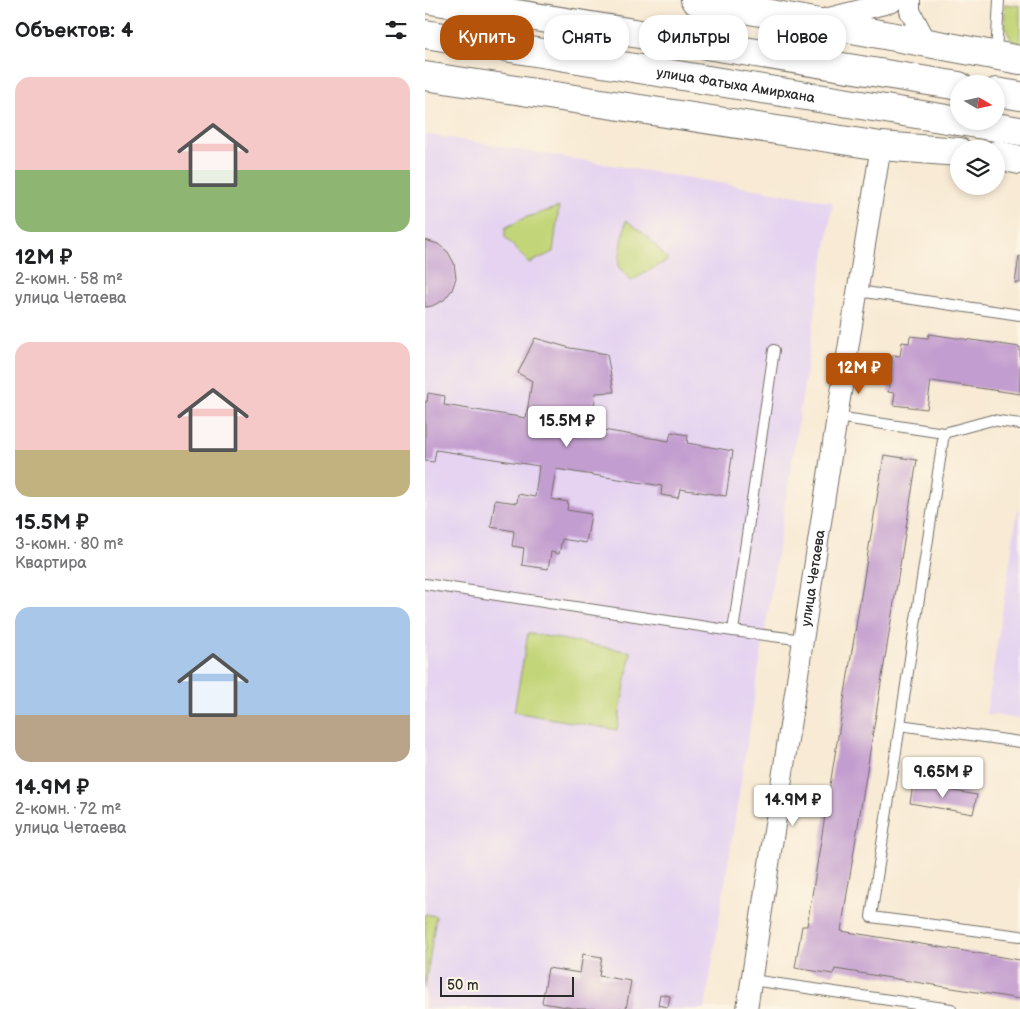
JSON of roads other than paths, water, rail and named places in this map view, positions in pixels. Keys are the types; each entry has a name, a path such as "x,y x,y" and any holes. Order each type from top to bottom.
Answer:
{"main road":[{"path":"431,0 950,85"},
{"path":"695,0 777,15"},
{"path":"846,28 1008,58"},
{"name":"улица Фатыха Амирхана","path":"425,34 950,120"},
{"path":"936,45 1020,78"},
{"path":"425,76 881,146 950,151"},
{"path":"1005,94 1020,96"},
{"name":"улица Фатыха Амирхана","path":"1005,129 1020,131"},
{"path":"1005,155 1020,154"},
{"path":"1005,157 1020,160"}],"street":[{"path":"842,15 892,2 893,0"},
{"path":"910,0 910,11 936,45"},
{"name":"улица Четаева","path":"747,1009 837,417 881,146"}],"lane":[{"path":"999,0 1008,58"},
{"path":"858,291 1020,315"},
{"path":"733,631 774,350"},
{"path":"837,417 944,433 992,420 1020,424"},
{"path":"944,433 871,917 1020,936"},
{"path":"425,584 804,640"},
{"path":"900,725 1020,742"},
{"path":"752,980 951,1009"}]}
